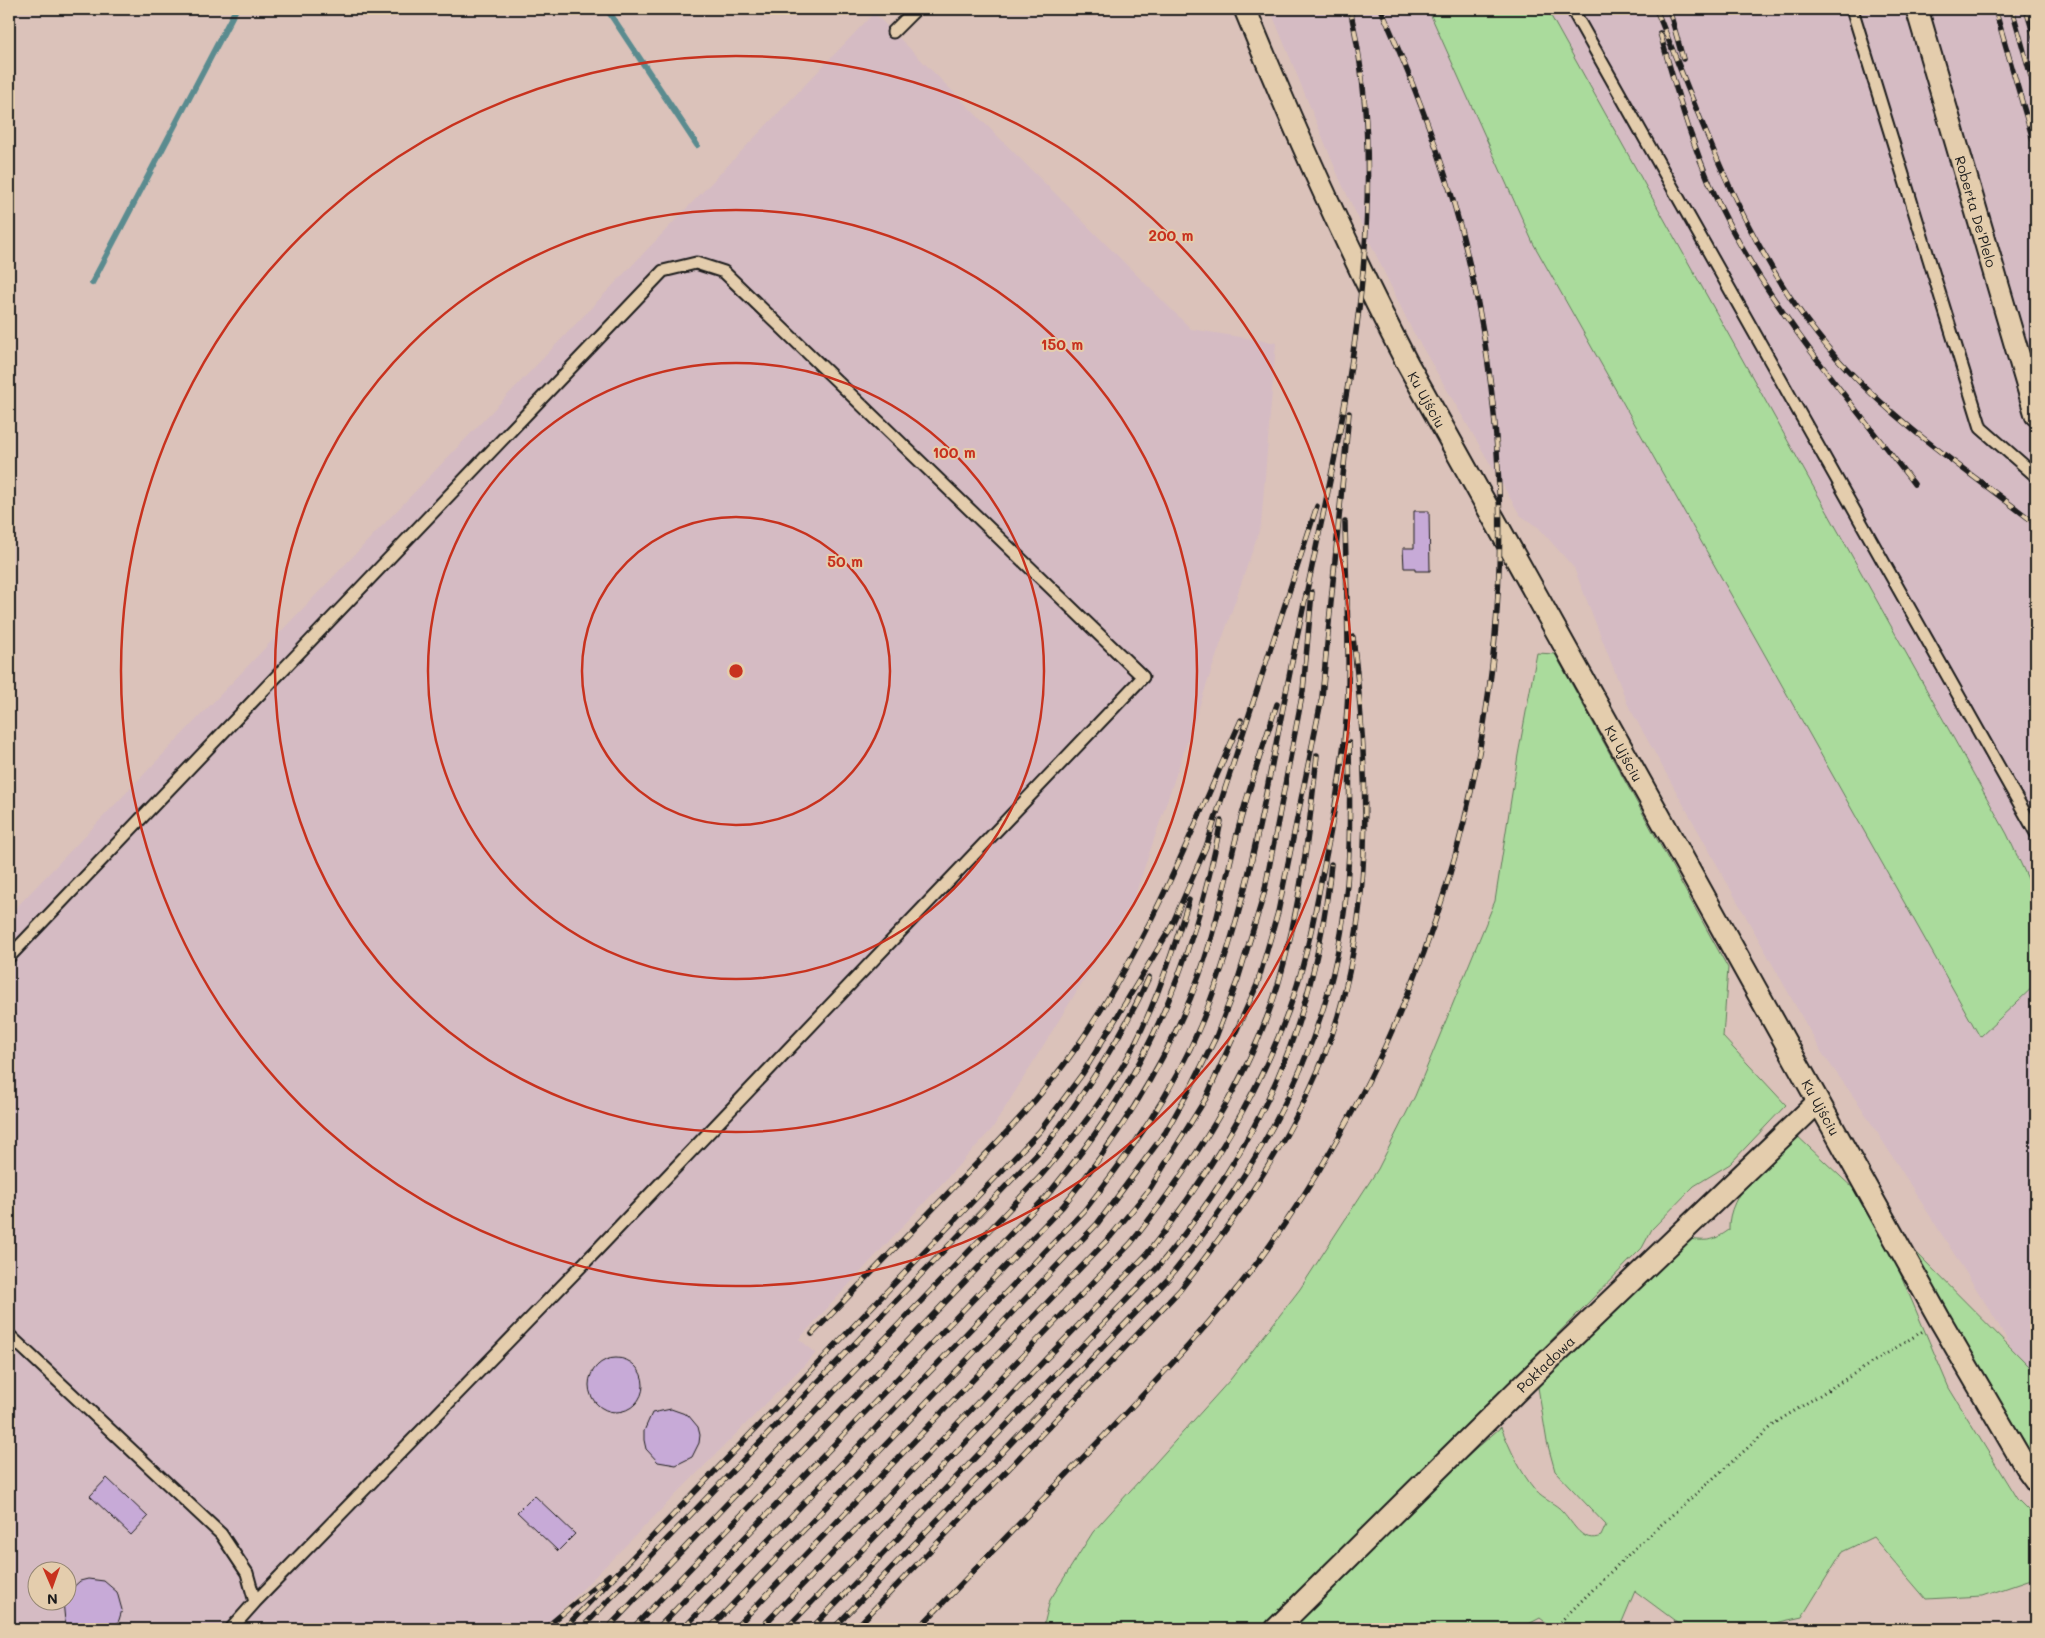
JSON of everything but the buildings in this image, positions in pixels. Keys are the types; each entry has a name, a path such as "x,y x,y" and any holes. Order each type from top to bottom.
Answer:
{"street":[{"name":"Ku Ujściu","path":"1245,9 1324,195 1406,361 1940,1320 2025,1466 2036,1481"},
{"name":"Roberta De'Plelo","path":"1917,9 2036,415"},
{"name":"Pokładowa","path":"1276,1629 1818,1102"}],"lane":[{"path":"893,32 916,9"},
{"path":"1572,9 2036,833"},
{"path":"1852,9 1981,428 2036,476"},
{"path":"9,956 663,271 696,263 724,272 1143,677 596,1251 231,1629"},
{"path":"9,1335 221,1534 247,1574 255,1602"}],"path":[{"path":"1553,1629 1637,1546 1778,1421 1940,1320"}],"shaded area":[{"path":"1270,9 2036,9 2036,1392 1996,1320 1861,1107 1822,1053 1628,705 1574,568 1539,528 1520,515 1411,328 1340,180"},
{"path":"874,13 1191,329 1276,343 1261,525 1134,898 992,1129 799,1339 816,1353 543,1629 9,1629 9,915"}],"green space":[{"path":"1428,9 1547,9 2007,834 2036,896 2036,984 1980,1037 1533,243"},
{"path":"1537,653 1555,654 1728,968 1723,1037 1786,1105 1730,1164 1694,1186 1652,1229 1642,1248 1465,1428 1260,1629 1043,1629 1050,1600 1093,1532 1230,1380 1300,1289 1378,1169 1415,1096 1495,901 1518,755"},
{"path":"1794,1133 1871,1205 1949,1388 2017,1499 2036,1518 2036,1578 1983,1596 1926,1599 1873,1537 1842,1552 1802,1617 1775,1623 1773,1629 1682,1629 1682,1626 1635,1591 1619,1629 1554,1629 1540,1618 1519,1629 1292,1629 1449,1473 1501,1427 1520,1468 1536,1491 1560,1509 1579,1532 1594,1538 1601,1536 1606,1525 1555,1471 1547,1442 1538,1387 1687,1239 1710,1240 1729,1230 1730,1216 1742,1189 1762,1165"},
{"path":"1906,1242 2036,1373 2036,1469"}],"waterway":[{"path":"92,283 236,9"},
{"path":"607,9 697,145"}],"railway":[{"path":"683,1629 1084,1211 1118,1167 1164,1098 1201,1024 1218,980 1232,935 1256,843 1327,498 1356,334 1365,252 1368,170 1363,89 1350,9"},
{"path":"918,1629 1164,1373 1223,1306 1260,1259 1336,1141 1399,1016 1447,885 1479,751 1497,613 1498,474 1484,335 1452,197 1420,102 1381,9"},
{"path":"1656,9 1694,104 1735,198 1758,243 1784,287 1813,329 1846,368 1891,411 1938,450 2036,524"},
{"path":"1669,9 1683,59"},
{"path":"1995,9 2036,150"},
{"path":"2012,9 2036,94"},
{"path":"2026,9 2036,43"},
{"path":"1660,33 1682,108 1699,157 1731,228 1772,296 1794,328 1914,484"},
{"path":"734,1629 1111,1236 1149,1190 1206,1098 1257,985 1278,912 1322,697 1349,413"},
{"path":"564,1629 1040,1131 1083,1073 1170,929 1206,847 1317,506"},
{"path":"786,1629 1146,1255 1169,1226 1211,1165 1249,1100 1280,1033 1298,981 1315,913 1337,797 1343,754 1348,690 1345,522"},
{"path":"709,1629 1097,1224 1165,1133 1216,1037 1238,979 1264,894 1303,691 1312,592"},
{"path":"855,1629 1180,1290 1227,1228 1272,1160 1292,1125 1310,1089 1338,1016 1350,970 1358,923 1363,876 1365,828 1362,732 1353,637"},
{"path":"657,1629 1063,1206 1104,1152 1157,1068 1173,1038 1199,976 1215,923 1246,801 1277,704"},
{"path":"812,1334 1008,1131 1043,1091 1075,1049 1113,991 1134,953 1190,838 1241,720"},
{"path":"833,1629 1169,1278 1198,1242 1250,1166 1273,1126 1311,1043 1326,1000 1337,955 1348,876 1350,823 1349,743"},
{"path":"760,1629 1131,1243 1196,1153 1235,1088 1266,1020 1278,985 1298,900 1317,755"},
{"path":"632,1629 1045,1198 1089,1142 1133,1074 1167,1005 1181,969 1204,896 1221,821"},
{"path":"811,1629 1158,1267 1194,1221 1226,1175 1253,1128 1277,1079 1296,1029 1312,977 1323,922 1331,864"},
{"path":"607,1629 1038,1179 1077,1132 1113,1082 1137,1039 1166,971 1189,900"},
{"path":"581,1629 1050,1140 1104,1061 1139,999 1149,977"},
{"path":"544,1629 609,1575"}]}
